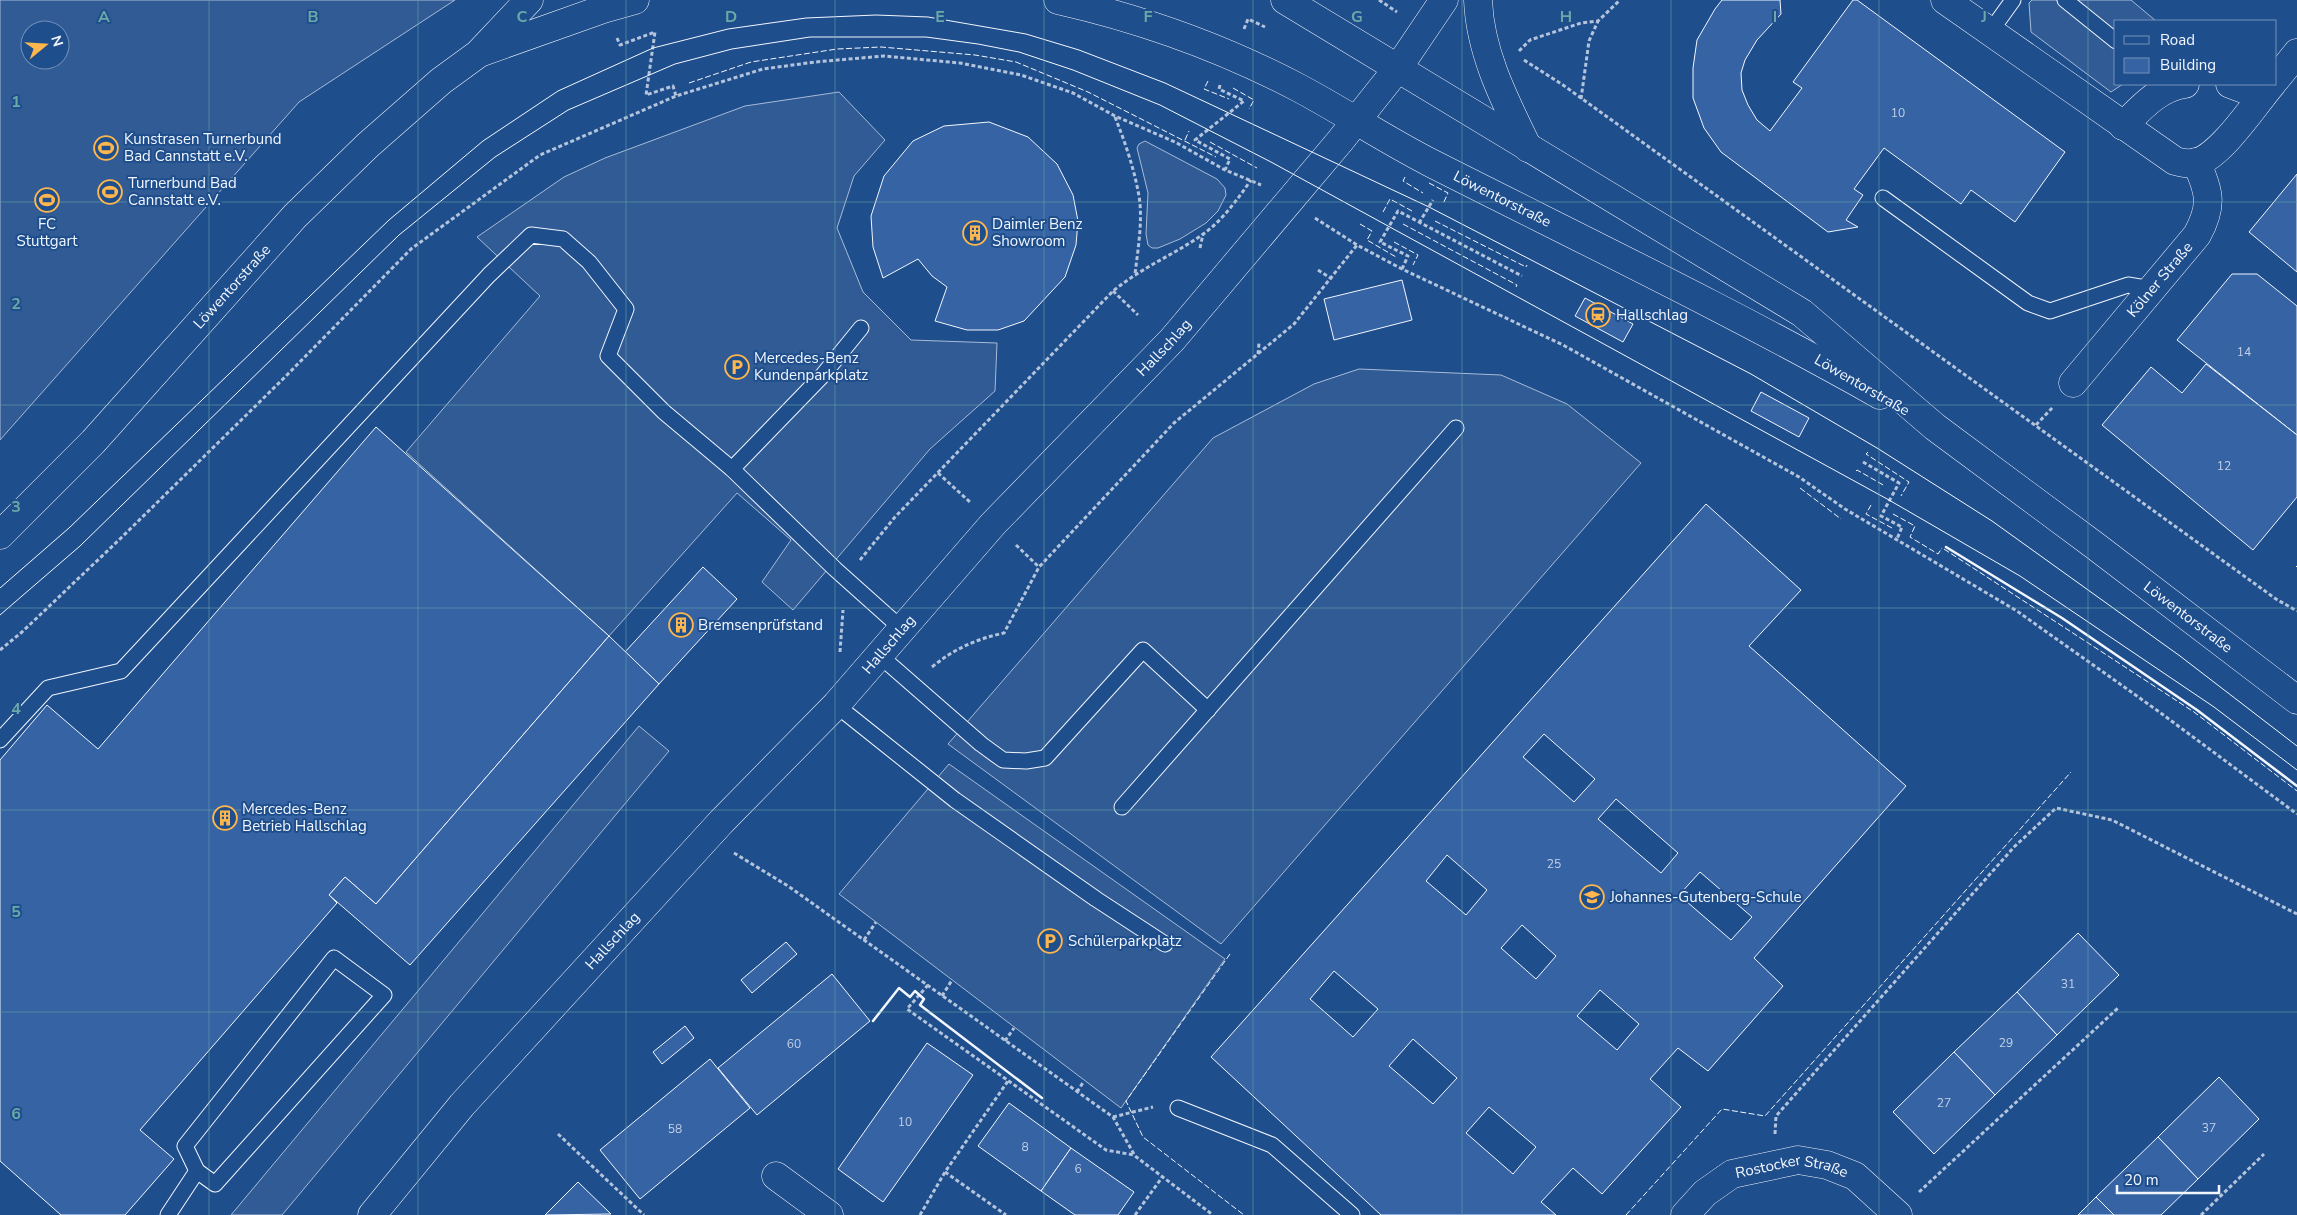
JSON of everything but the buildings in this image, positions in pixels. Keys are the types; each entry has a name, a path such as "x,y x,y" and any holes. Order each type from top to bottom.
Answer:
{"main road":[{"name":"Löwentorstraße","path":"0,535 93,442 295,216 368,145 441,81 478,54 529,0"},
{"name":"Löwentorstraße","path":"478,54 603,9 635,0"},
{"name":"Löwentorstraße","path":"1058,0 1116,13 1232,56 1299,88 1428,162 1781,339 1935,427"},
{"name":"Hallschlag","path":"372,1215 462,1105 708,837 836,705 993,524 1172,340 1290,202 1356,121 1398,68 1444,0"},
{"path":"1478,0 1479,19 1498,86 1528,148"},
{"path":"1945,0 2175,162 2187,164 2205,158 2232,133 2270,86"},
{"name":"Löwentorstraße","path":"1289,2 1802,313 1935,427 2094,544 2297,700"},
{"path":"2277,77 2297,53"},
{"path":"2123,126 2149,100 2169,86 2177,85"},
{"path":"2250,85 2270,86"},
{"name":"Kölner Straße","path":"2073,384 2197,236 2207,217 2208,196 2205,182 2196,162"},
{"name":"Rostocker Straße","path":"1685,1215 1705,1194 1732,1174 1798,1160 1827,1164 1855,1176 1897,1214"},
{"path":"776,1176 829,1215"}],"lane":[{"path":"1990,32 2012,0"},
{"path":"2065,0 2114,38"},
{"path":"1883,198 2028,302 2050,311 2128,285 2152,289"},
{"path":"0,740 48,688 121,671 488,275 531,234 564,239 589,262 626,309 608,356 664,412 732,469 845,578 901,628"},
{"path":"732,469 822,376 861,328"},
{"path":"1122,807 1456,428"},
{"path":"879,655 981,744 1003,760 1026,761 1045,758 1143,650 1208,710"},
{"path":"836,705 955,800 1096,899 1165,944"},
{"path":"334,958 384,995 215,1184 197,1171 185,1146 334,958"},
{"path":"1178,1108 1272,1145 1352,1215"},
{"path":"168,1215 197,1171"}],"path":[{"path":"1581,100 1589,41 1598,21 1620,0"},
{"path":"1289,2 1276,31 1248,19 1219,88 1244,101 1195,140 1230,159 1225,170 1251,180 1290,202 1357,245 1402,269 1563,345 1799,477 1845,509 1897,538 2017,611 2158,711 2297,814"},
{"path":"603,9 620,45 655,32 646,95 673,86 676,96"},
{"path":"1514,55 1530,40 1581,23 1598,21"},
{"path":"1521,58 1563,85 1581,100 2276,598 2297,611"},
{"path":"1115,116 1128,150 1139,197 1135,274"},
{"path":"840,656 845,578 895,518 1113,291 1135,274 1203,234 1233,206 1251,180"},
{"path":"1402,269 1408,256 1380,242 1398,211 1522,276"},
{"path":"1200,248 1203,234"},
{"path":"1004,633 1039,567 1174,423 1294,324 1332,279 1357,245"},
{"path":"1318,270 1332,279"},
{"path":"1113,291 1138,315"},
{"path":"1258,355 1259,343"},
{"path":"1863,462 1898,483 1881,516 1902,527 1897,538"},
{"path":"1773,1164 1776,1116 2014,847 2056,808 2112,820 2297,914"},
{"path":"708,837 788,886 1113,1118 1135,1156"},
{"path":"864,940 876,922"},
{"path":"942,996 952,980"},
{"path":"928,985 907,1010 1106,1150 1135,1156 1213,1215"},
{"path":"1897,1214 2118,1008"},
{"path":"1005,1041 1014,1028"},
{"path":"920,1215 945,1172 1008,1081"},
{"path":"1077,1092 1084,1081"},
{"path":"1113,1118 1163,1105 1178,1108"},
{"path":"558,1134 644,1215"},
{"path":"2201,1215 2264,1154"},
{"path":"945,1172 1006,1215"},
{"path":"1135,1215 1163,1176"}],"shaded area":[{"name":"Turnerbund Bad Cannstatt e.V.","path":"0,0 455,0 299,102 0,440"},
{"path":"2032,0 2131,0 2155,20 2114,20 2114,85 2122,85 2111,92 2031,32 2029,3"},
{"name":"Mercedes-Benz Kundenparkplatz","path":"839,92 885,140 854,176 837,228 863,292 911,340 997,343 995,391 930,449 793,610 762,582 791,540 737,493 609,636 406,452 540,296 477,237 564,177 605,158 745,106"},
{"path":"1145,141 1217,179 1225,188 1226,195 1218,211 1206,223 1180,239 1158,248 1152,248 1148,245 1146,234 1148,193 1137,148 1139,144"},
{"path":"1359,369 1501,375 1567,404 1641,463 1221,944 948,744 1213,438 1314,384"},
{"path":"639,726 669,751 282,1215 231,1215"},
{"name":"Schülerparkplatz","path":"949,764 1225,959 1121,1108 839,894"}],"tram line":[{"path":"0,588 69,528 389,220 483,141 558,91 653,48 728,29 806,18 876,15 928,17 1026,34 1079,50 1165,83 1429,207 1751,374 1877,448 1992,521 2180,656 2297,746"},
{"path":"0,615 80,546 399,235 495,157 568,110 675,64 732,49 810,37 926,37 1019,52 1073,70 1160,105 1271,162 1889,500 2020,576 2214,707 2297,770"}],"fence":[{"path":"689,83 751,62 837,49 881,47 975,55 1016,62 1088,92 1216,157"},
{"path":"1208,81 1204,89 1229,99"},
{"path":"1233,88 1254,100 1249,109"},
{"path":"1185,140 1189,131"},
{"path":"1210,142 1257,168"},
{"path":"1405,177 1403,181 1423,193"},
{"path":"1429,183 1448,193 1443,204"},
{"path":"1383,212 1390,199 1412,211"},
{"path":"1435,221 1526,267 1527,265"},
{"path":"1360,224 1372,231 1367,240 1396,257"},
{"path":"1403,224 1517,285 1516,287"},
{"path":"1394,242 1418,255 1413,265"},
{"path":"1868,452 1866,454 1909,482 1901,496"},
{"path":"1856,471 1885,486"},
{"path":"1800,488 1841,519"},
{"path":"1871,505 1866,514 1892,528"},
{"path":"1893,514 1915,526 1910,537 1938,554 1942,548"},
{"path":"1944,549 2194,712 2297,791"},
{"path":"1626,1215 1722,1109 1765,1116 2071,772"},
{"path":"1230,954 1126,1101 1143,1137 1244,1215"}],"wall":[{"path":"1946,547 2062,618 2197,710 2297,786"},
{"path":"873,1021 899,988 910,997 915,991 924,999 920,1005 1042,1098"}],"place":[{"name":"Kunstrasen Turnerbund Bad Cannstatt e.V.","path":"106,148"},
{"name":"Turnerbund Bad Cannstatt e.V.","path":"110,192"},
{"name":"FC Stuttgart","path":"47,200"},
{"name":"Daimler Benz Showroom","path":"975,233"},
{"name":"Hallschlag","path":"1598,315"},
{"name":"Mercedes-Benz Kundenparkplatz","path":"737,367"},
{"name":"Bremsenprüfstand","path":"681,625"},
{"name":"Mercedes-Benz Betrieb Hallschlag","path":"225,818"},
{"name":"Johannes-Gutenberg-Schule","path":"1592,897"},
{"name":"Schülerparkplatz","path":"1050,941"}]}
